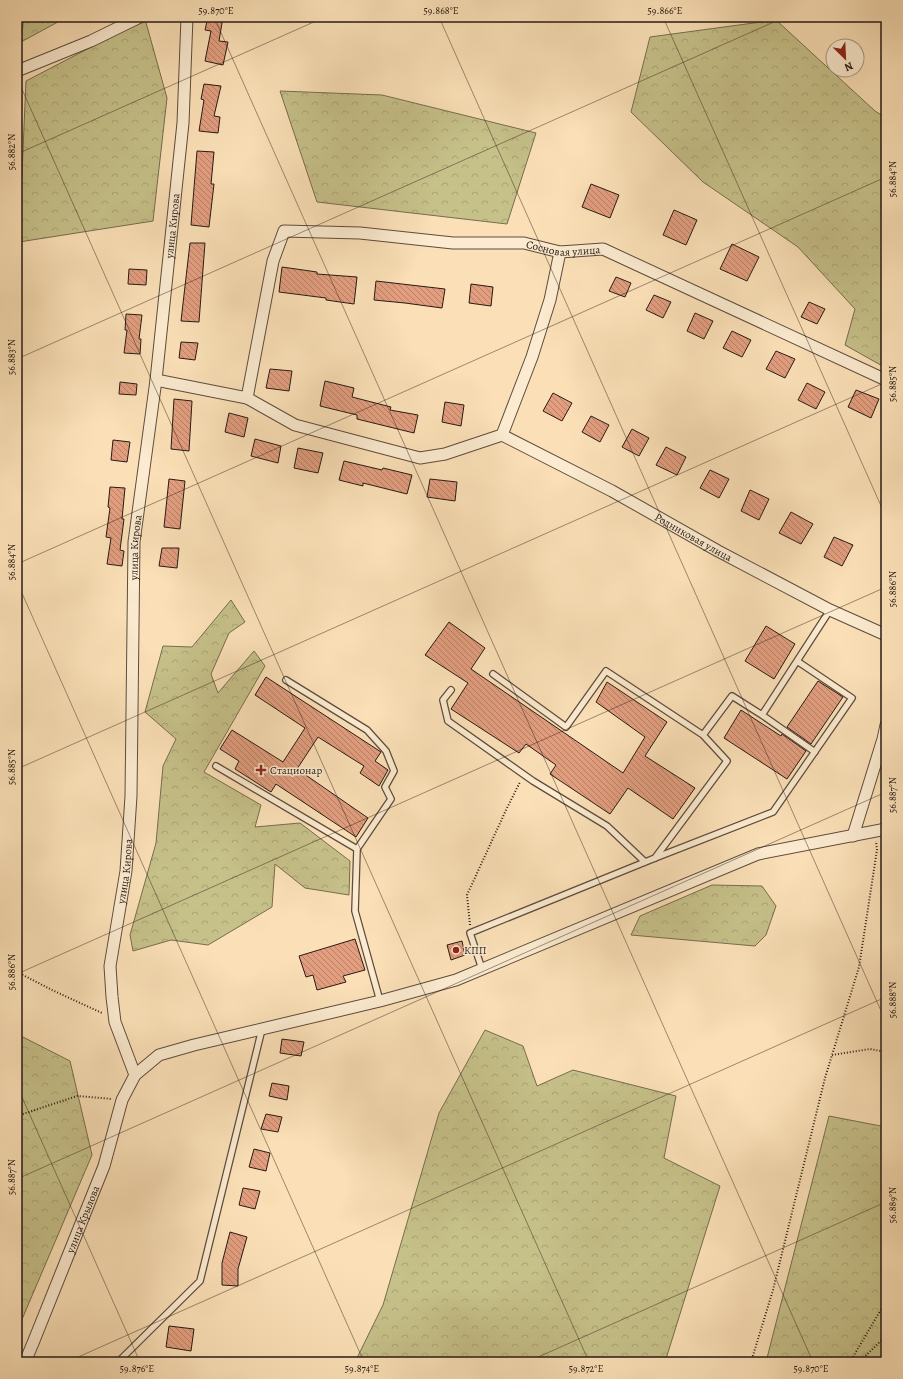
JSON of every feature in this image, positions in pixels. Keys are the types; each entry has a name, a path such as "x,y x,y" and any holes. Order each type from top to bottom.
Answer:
{"street":[{"path":"17,71 91,41 140,17"},
{"name":"улица Кирова","path":"135,1075 115,1022 110,966 126,871 131,796 134,542 156,380 184,123 187,17"},
{"name":"Сосновая улица","path":"247,398 273,261 284,231 360,233 453,243 524,243 560,252 603,249 886,380"},
{"path":"156,380 247,398 295,425 420,458 445,454 502,435 532,357 550,300 560,252"},
{"name":"Родниковая улица","path":"502,435 612,490 718,551 830,610 886,635"},
{"path":"853,836 884,739 886,725"},
{"path":"135,1075 159,1055 194,1045 380,1001 456,980 758,854 881,830"},
{"name":"улица Крылова","path":"25,1362 104,1166 122,1100 135,1075"}],"lane":[{"path":"762,715 830,610"},
{"path":"482,969 470,933 773,812 852,698 797,661"},
{"path":"493,674 566,727 606,670 703,735 727,761 655,858"},
{"path":"286,680 367,730 386,751 394,771 385,787 391,799 357,849 355,912 380,1001"},
{"path":"451,690 443,700 448,721 524,775 607,826 645,862"},
{"path":"703,735 732,696 815,752"},
{"path":"216,766 357,849"},
{"path":"118,1362 200,1281 262,1029"}],"path":[{"path":"470,933 467,895 506,810 524,775"},
{"path":"751,1362 773,1290 825,1078 859,966 881,830"},
{"path":"17,972 52,990 97,1010 115,1022"},
{"path":"832,1055 870,1049 886,1052"},
{"path":"17,1116 77,1096 122,1100"},
{"path":"850,1362 886,1301"},
{"path":"859,1362 886,1336"}],"green space":[{"path":"24,17 67,17 21,42"},
{"path":"145,19 167,98 153,221 19,242 26,81"},
{"path":"776,20 825,65 825,78 839,78 875,111 886,118 886,368 845,345 855,309 798,247 703,182 631,112 650,37"},
{"path":"280,91 382,95 536,133 507,224 317,202"},
{"path":"231,600 245,622 229,633 211,674 218,693 254,651 265,666 204,772 261,805 255,827 300,823 350,861 349,895 305,888 275,864 272,907 208,945 171,940 133,951 130,935 156,843 163,766 176,739 145,712 163,646 192,647"},
{"path":"712,885 762,886 776,906 766,935 755,946 631,935 640,916"},
{"path":"485,1030 523,1046 537,1086 573,1070 676,1096 664,1158 720,1186 665,1362 355,1362 383,1305 439,1113"},
{"path":"17,1034 70,1061 92,1155 17,1331"},
{"path":"829,1116 886,1127 886,1362 766,1362"}],"building":[{"path":"208,17 223,17 219,41 228,42 223,65 205,61 211,31 205,30"},
{"path":"204,84 221,86 214,116 220,117 218,133 199,131 204,100 201,99"},
{"path":"197,151 214,152 211,184 214,184 209,227 191,225"},
{"path":"591,184 619,195 610,218 582,207"},
{"path":"674,210 697,220 686,245 663,235"},
{"path":"190,243 205,243 199,322 181,321"},
{"path":"732,244 759,257 747,281 720,269"},
{"path":"282,267 317,272 317,274 357,277 354,304 326,300 326,298 279,292"},
{"path":"129,269 147,270 146,285 128,284"},
{"path":"616,277 631,283 625,297 609,291"},
{"path":"376,281 445,289 442,308 374,300"},
{"path":"471,284 493,287 491,306 469,303"},
{"path":"654,295 671,302 663,318 646,310"},
{"path":"809,302 825,309 817,324 801,317"},
{"path":"695,313 713,321 704,339 687,331"},
{"path":"126,314 142,315 139,339 141,339 140,354 124,353 127,330 125,330"},
{"path":"732,331 751,340 742,357 723,348"},
{"path":"181,342 198,343 195,360 179,358"},
{"path":"776,351 795,359 785,378 766,369"},
{"path":"270,369 292,371 289,391 266,388"},
{"path":"325,381 354,388 352,397 391,407 390,410 418,415 414,433 357,419 357,415 320,406"},
{"path":"120,382 137,384 136,395 119,394"},
{"path":"807,383 825,392 816,409 798,400"},
{"path":"856,390 879,399 871,418 848,407"},
{"path":"553,393 572,403 562,421 543,411"},
{"path":"174,399 192,401 189,451 171,449"},
{"path":"445,402 464,405 461,426 442,422"},
{"path":"229,413 248,418 244,437 225,432"},
{"path":"591,416 609,425 600,442 582,432"},
{"path":"632,429 649,438 639,456 622,447"},
{"path":"255,439 281,446 278,463 251,456"},
{"path":"113,440 130,442 127,462 111,460"},
{"path":"666,447 686,457 677,475 656,465"},
{"path":"298,448 323,453 318,473 294,468"},
{"path":"344,461 412,475 407,494 363,483 363,486 339,480"},
{"path":"710,470 729,479 719,498 700,488"},
{"path":"169,479 185,481 180,529 164,527"},
{"path":"430,479 457,482 455,501 427,497"},
{"path":"110,487 125,488 122,519 124,519 120,550 124,551 122,566 107,564 111,538 106,537 110,508 108,507"},
{"path":"750,490 769,499 759,520 741,511"},
{"path":"791,512 813,524 801,544 779,533"},
{"path":"834,537 853,545 842,566 824,557"},
{"path":"162,548 179,548 177,568 159,566"},
{"path":"449,622 485,648 471,669 623,773 645,737 596,702 607,682 667,722 645,756 695,788 673,819 628,788 610,814 550,774 556,765 526,744 519,753 451,709 468,683 425,655"},
{"path":"766,626 795,644 774,679 745,661"},
{"path":"266,677 381,752 375,761 388,770 379,786 360,773 364,766 318,737 297,769 368,818 356,837 276,784 271,792 235,769 239,761 220,749 232,730 283,762 305,728 255,695"},
{"path":"818,681 843,697 811,744 787,727"},
{"path":"741,710 781,736 782,734 806,751 787,779 724,738"},
{"path":"355,939 365,970 343,976 346,982 317,990 313,975 306,977 299,956"},
{"name":"КПП","path":"462,941 465,955 451,960 447,945"},
{"path":"282,1039 304,1042 301,1056 280,1053"},
{"path":"272,1083 289,1086 287,1100 269,1096"},
{"path":"266,1114 282,1117 278,1132 261,1129"},
{"path":"254,1149 270,1153 266,1171 249,1167"},
{"path":"243,1188 260,1191 255,1209 239,1205"},
{"path":"230,1232 247,1237 238,1269 238,1286 222,1285 222,1263"},
{"path":"169,1326 194,1329 191,1351 166,1347"}],"place":[{"name":"Стационар","path":"261,770"},
{"name":"КПП","path":"456,950"}]}
